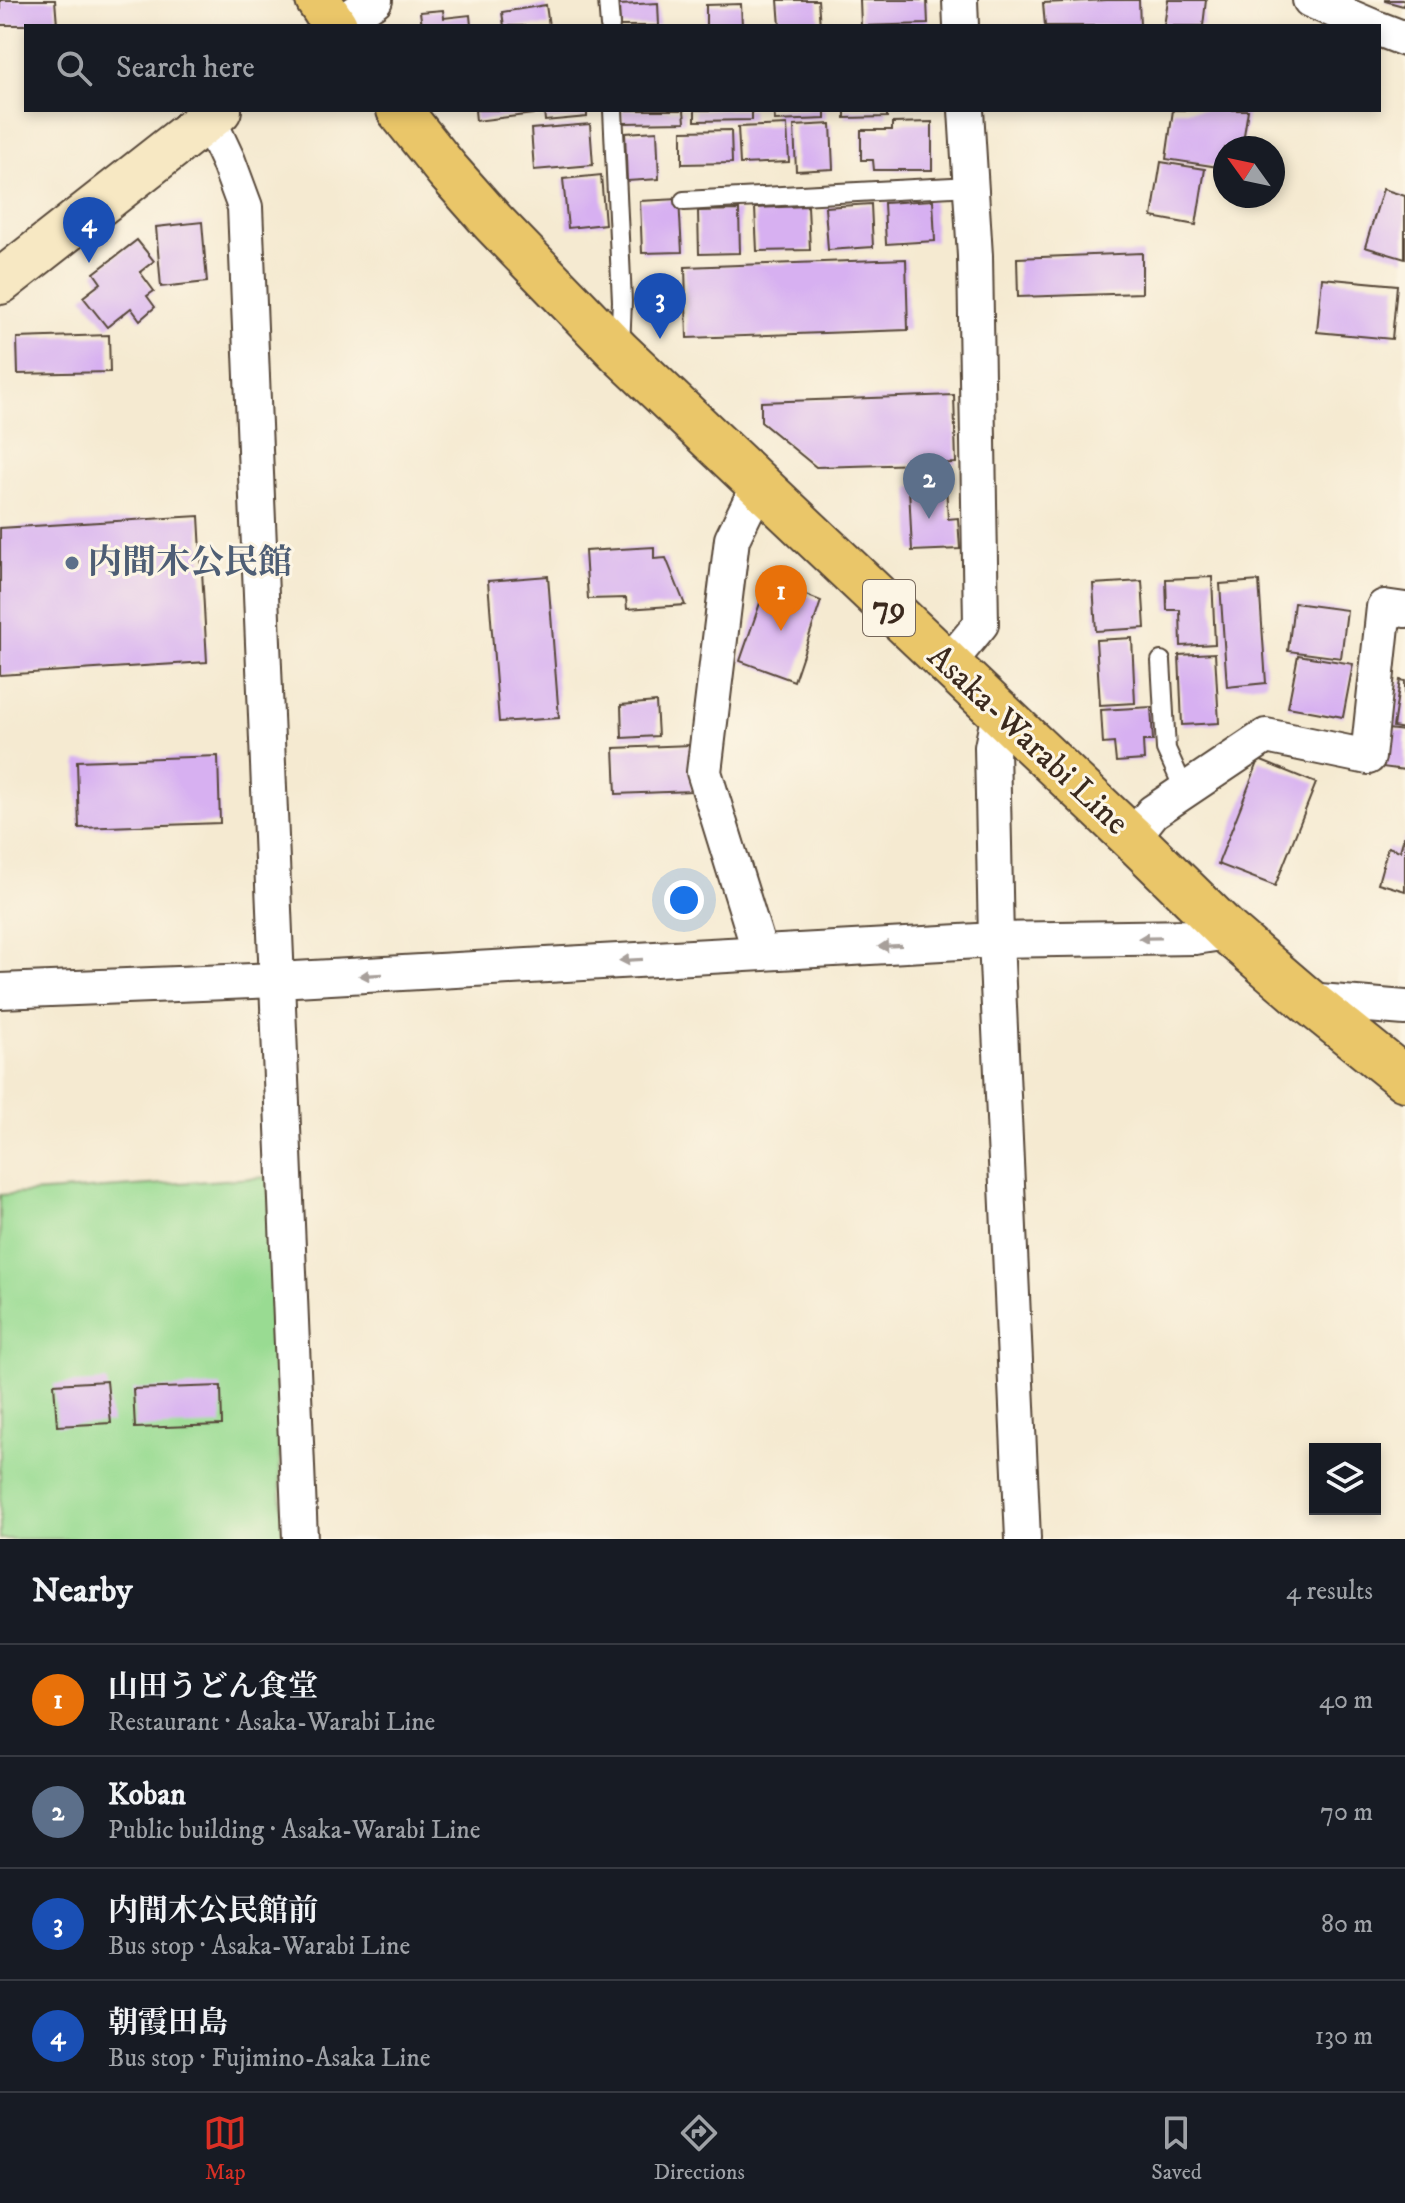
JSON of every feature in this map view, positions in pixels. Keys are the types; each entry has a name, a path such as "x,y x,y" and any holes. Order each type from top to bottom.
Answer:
{"main road":[{"path":"318,0 335,24"},
{"name":"Asaka-Warabi Line","path":"401,112 493,222 619,352 1228,932 1405,1079"},
{"path":"0,282 214,114"}],"street":[{"path":"339,24 375,0"},
{"path":"960,0 961,24"},
{"path":"1310,0 1366,24"},
{"path":"1381,30 1405,39"},
{"path":"948,664 981,624 975,256 966,112"},
{"path":"214,114 245,207 300,1539"},
{"path":"759,484 732,539 704,772 760,953"},
{"path":"1132,838 1153,812 1266,736 1368,757 1384,607 1405,610"},
{"path":"999,713 992,747 996,940 1023,1539"},
{"path":"0,991 277,980 996,940 1195,937 1228,932"},
{"path":"1307,1000 1405,1007"}],"lane":[{"path":"608,0 610,24"},
{"path":"613,112 622,301 619,352"},
{"path":"684,201 971,186"},
{"path":"1161,661 1166,749 1185,791"}],"green space":[{"path":"268,1177 283,1539 0,1539 0,1195"}],"building":[{"path":"0,0 55,0 57,24 0,25"},
{"path":"778,0 818,0 820,24 780,24"},
{"path":"860,0 927,0 928,24 861,24"},
{"path":"1139,0 1140,24 1045,24 1043,3"},
{"path":"1168,0 1206,0 1203,24 1164,24"},
{"path":"1385,0 1405,0 1403,6 1385,1"},
{"path":"658,3 659,24 620,24 619,5"},
{"path":"741,4 742,24 706,24 706,5"},
{"path":"546,5 549,24 504,24 502,12"},
{"path":"443,10 444,18 470,15 471,24 422,24 420,12"},
{"path":"475,112 534,114 476,121"},
{"path":"544,112 587,112 587,117 545,121"},
{"path":"622,112 684,112 685,122 623,123"},
{"path":"695,112 752,112 752,120 695,121"},
{"path":"774,112 825,112 825,119 775,121"},
{"path":"845,112 887,112 887,117 845,118"},
{"path":"1173,112 1248,112 1244,136 1213,136 1213,166 1166,159"},
{"path":"932,122 932,170 874,170 873,160 861,160 861,130 892,130 892,123"},
{"path":"590,124 593,165 534,170 531,129"},
{"path":"831,124 833,169 796,171 794,126"},
{"path":"787,125 789,162 740,164 738,127"},
{"path":"731,130 732,163 682,164 682,131"},
{"path":"657,131 659,179 627,181 625,133"},
{"path":"1161,162 1205,169 1196,225 1152,217"},
{"path":"601,175 605,224 568,228 563,179"},
{"path":"1383,189 1405,196 1405,259 1365,247"},
{"path":"679,199 682,252 642,253 640,201"},
{"path":"933,200 935,241 886,244 884,203"},
{"path":"871,204 873,247 828,250 825,207"},
{"path":"808,206 810,250 757,251 755,208"},
{"path":"739,210 740,253 699,254 698,211"},
{"path":"202,222 207,282 161,287 156,227"},
{"path":"137,240 154,261 140,272 154,291 147,296 155,307 140,320 131,308 107,327 83,297 101,283 94,273"},
{"path":"1142,253 1142,293 1018,297 1017,258"},
{"path":"906,259 908,330 687,338 685,267"},
{"path":"1322,278 1397,285 1392,339 1317,332"},
{"path":"109,335 110,372 18,374 17,338"},
{"path":"954,395 956,463 816,467 761,422 761,402"},
{"path":"946,486 948,519 958,518 960,549 912,551 909,487"},
{"path":"199,516 207,662 0,675 0,528"},
{"path":"654,547 654,559 666,558 685,605 627,609 626,598 588,599 585,551"},
{"path":"548,576 559,718 499,722 488,581"},
{"path":"1212,577 1215,644 1181,646 1180,610 1167,610 1166,579"},
{"path":"768,580 821,601 794,681 740,661"},
{"path":"1142,581 1145,628 1096,631 1093,584"},
{"path":"1259,581 1266,683 1227,687 1220,584"},
{"path":"1294,603 1347,610 1341,658 1288,651"},
{"path":"1132,638 1135,703 1100,705 1096,640"},
{"path":"1215,653 1219,723 1182,725 1179,655"},
{"path":"1298,655 1353,664 1343,717 1288,707"},
{"path":"1400,680 1405,681 1405,729 1393,727"},
{"path":"656,702 658,736 622,738 621,705"},
{"path":"1151,707 1153,741 1143,741 1144,760 1116,762 1114,743 1103,744 1101,710"},
{"path":"1387,729 1405,731 1405,770 1382,767"},
{"path":"691,745 692,791 616,794 614,748"},
{"path":"218,756 220,823 79,828 77,761"},
{"path":"1259,760 1316,783 1275,886 1218,864"},
{"path":"1404,837 1405,891 1378,883 1388,847 1400,851"},
{"path":"107,1381 111,1423 57,1426 54,1384"},
{"path":"221,1386 222,1425 135,1428 133,1389"}],"place":[{"name":"朝霞田島","path":"89,263"},
{"name":"内間木公民館前","path":"660,339"},
{"name":"Koban","path":"929,519"},
{"name":"内間木公民館","path":"72,563"},
{"name":"山田うどん食堂","path":"781,631"}]}
